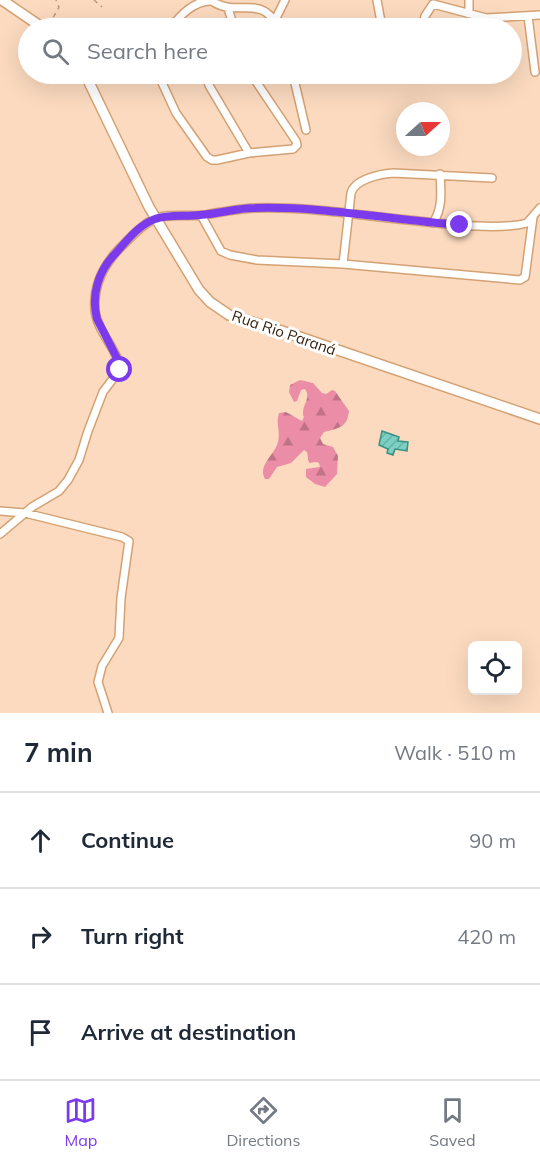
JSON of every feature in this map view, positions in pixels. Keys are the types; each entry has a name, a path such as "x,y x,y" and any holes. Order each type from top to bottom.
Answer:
{"street":[{"path":"2,0 30,18"},
{"path":"276,18 285,0"},
{"path":"377,0 380,18"},
{"path":"470,0 470,14"},
{"path":"178,18 196,5 212,1 228,8 260,9 273,18"},
{"path":"424,18 432,2 488,18"},
{"path":"228,8 231,18"},
{"path":"504,18 540,15"},
{"path":"528,16 535,72"},
{"name":"Rua Rio Paraná","path":"90,84 155,219 199,290 210,302 229,315 540,420"},
{"path":"163,84 176,113 207,157 212,160 249,153 293,149 297,145 258,84"},
{"path":"209,84 249,153"},
{"path":"295,84 306,130"},
{"path":"343,264 352,189 360,182 393,173 492,178"},
{"path":"433,223 441,200 440,174"},
{"path":"0,534 42,500 59,491 79,460 104,392 120,370 120,364 97,319 96,290 103,268 108,261 137,231 155,219 255,208 348,214 433,223 512,225 527,223 540,208"},
{"path":"201,215 221,251 230,255 257,260 343,264 522,279 525,276 529,258 533,218"},
{"path":"0,511 25,513 122,537 129,541 121,598 119,638 102,666 98,682 108,713"}],"path":[{"path":"52,18 59,7 56,0"},
{"path":"94,0 102,7"}],"green space":[{"path":"300,380 313,383 322,393 335,391 349,411 344,424 324,432 320,438 323,444 333,447 338,456 337,474 325,487 315,484 306,477 306,469 320,467 319,463 309,463 307,452 304,450 291,463 277,467 269,479 265,479 263,474 264,466 278,441 279,413 286,412 302,421 304,417 303,412 307,400 305,389 301,390 297,401 294,402 289,392 290,385"}],"building":[{"path":"382,431 399,437 398,441 408,442 407,451 395,449 393,455 387,453 388,449 379,445"}],"route":[{"path":"120,370 120,364 97,319 96,290 103,268 108,261 137,231 155,219 255,208 292,209 460,225"}]}
